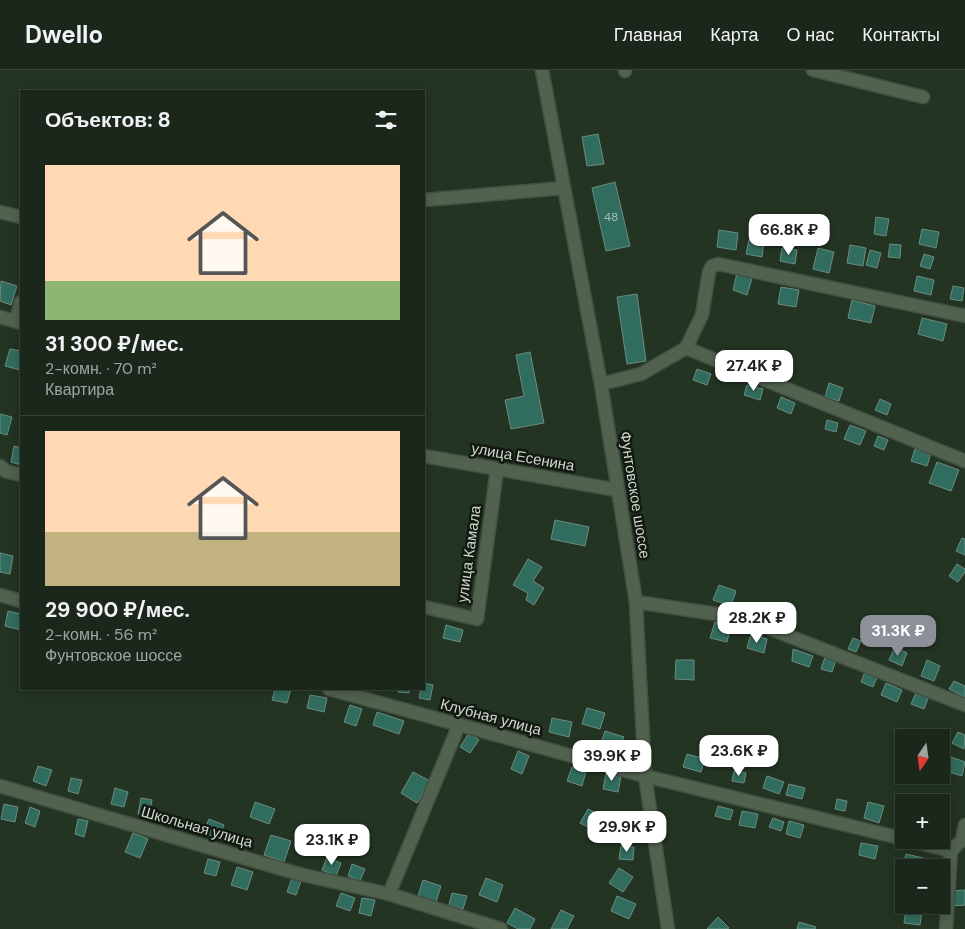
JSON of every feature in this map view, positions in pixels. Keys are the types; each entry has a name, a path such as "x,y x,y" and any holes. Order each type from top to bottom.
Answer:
{"street":[{"name":"Фунтовское шоссе","path":"542,70 601,384 636,602 645,776 668,929"},
{"path":"813,70 924,97"},
{"path":"425,200 564,188"},
{"path":"0,212 20,217"},
{"path":"601,384 641,374 686,348 702,315 709,272 712,266 718,264 965,316"},
{"path":"0,317 18,322 20,309"},
{"path":"686,348 965,461"},
{"name":"улица Есенина","path":"425,456 617,490"},
{"path":"0,466 5,471 20,475"},
{"name":"улица Камала","path":"425,607 477,619 497,469"},
{"path":"0,595 20,601"},
{"path":"636,602 743,618 965,706"},
{"name":"Клубная улица","path":"333,690 645,776 895,838"},
{"path":"389,894 458,725"},
{"name":"Школьная улица","path":"0,786 299,874 389,894 501,929"},
{"path":"946,929 951,851 962,840 965,825"},
{"name":"Клубная улица","path":"943,849 951,851"}],"building":[{"path":"598,134 604,164 587,166 582,137"},
{"path":"615,182 630,246 606,251 592,188"},
{"path":"876,217 889,219 886,236 874,234"},
{"path":"922,229 939,232 936,248 919,244"},
{"path":"719,230 738,233 736,250 717,247"},
{"path":"749,240 764,242 762,257 746,254"},
{"path":"890,244 901,245 900,258 888,257"},
{"path":"850,245 866,248 863,266 847,263"},
{"path":"782,248 797,250 795,264 780,261"},
{"path":"818,248 834,252 829,273 813,269"},
{"path":"870,250 881,253 877,268 866,265"},
{"path":"924,254 934,257 930,269 920,266"},
{"path":"737,273 752,278 747,295 733,290"},
{"path":"917,276 934,280 931,295 914,291"},
{"path":"1,281 17,286 11,305 0,301"},
{"path":"953,286 964,288 962,301 950,299"},
{"path":"781,287 799,290 796,307 778,304"},
{"path":"637,294 646,361 627,364 617,297"},
{"path":"852,300 875,306 871,323 848,318"},
{"path":"922,318 947,324 943,341 918,334"},
{"path":"10,349 20,351 20,370 5,366"},
{"path":"530,352 544,423 511,429 505,400 524,396 516,355"},
{"path":"762,357 784,365 779,377 757,369"},
{"path":"697,369 711,374 707,385 693,380"},
{"path":"829,383 843,388 839,401 825,397"},
{"path":"747,385 763,389 760,400 744,395"},
{"path":"781,397 795,403 791,414 777,408"},
{"path":"880,399 891,404 887,415 875,410"},
{"path":"0,414 12,417 7,435 0,433"},
{"path":"827,420 838,423 836,432 825,429"},
{"path":"850,425 866,431 860,445 844,439"},
{"path":"878,436 888,440 884,450 874,446"},
{"path":"14,446 20,448 20,465 11,462"},
{"path":"915,449 931,453 927,466 911,461"},
{"path":"937,462 959,470 951,491 929,483"},
{"path":"555,520 589,527 585,546 551,539"},
{"path":"962,538 965,539 965,555 956,551"},
{"path":"0,553 13,556 10,574 0,572"},
{"path":"528,559 542,567 533,581 544,588 534,605 526,600 528,593 513,585"},
{"path":"957,564 965,569 958,582 949,576"},
{"path":"719,585 736,591 731,606 713,600"},
{"path":"775,609 791,616 786,627 770,619"},
{"path":"8,611 20,614 20,630 5,626"},
{"path":"715,622 731,626 727,642 710,638"},
{"path":"446,625 463,630 460,642 443,638"},
{"path":"751,634 767,639 764,653 747,648"},
{"path":"853,638 861,641 856,652 848,649"},
{"path":"895,647 907,653 902,666 889,660"},
{"path":"793,649 813,656 809,667 792,661"},
{"path":"825,657 836,660 832,672 821,669"},
{"path":"676,660 694,660 694,680 675,679"},
{"path":"927,660 940,666 934,681 921,676"},
{"path":"865,672 877,677 873,687 861,682"},
{"path":"954,681 965,686 965,697 949,689"},
{"path":"425,683 433,685 430,700 419,698 421,690 425,690"},
{"path":"886,683 902,690 897,702 881,695"},
{"path":"275,690 291,690 287,703 272,700"},
{"path":"399,690 409,690 409,693 398,692"},
{"path":"917,691 929,696 924,709 911,704"},
{"path":"310,695 327,698 324,712 307,708"},
{"path":"350,705 362,709 356,726 344,722"},
{"path":"587,708 605,713 600,729 582,724"},
{"path":"377,712 404,721 399,734 373,725"},
{"path":"552,718 572,722 569,737 549,732"},
{"path":"605,731 624,737 619,752 600,746"},
{"path":"958,732 965,735 964,749 952,743"},
{"path":"469,733 479,740 470,753 460,747"},
{"path":"518,751 529,756 522,774 511,769"},
{"path":"687,754 705,759 701,772 683,767"},
{"path":"951,757 965,762 962,776 950,772"},
{"path":"38,766 52,770 46,786 33,781"},
{"path":"572,767 586,771 582,786 567,781"},
{"path":"734,771 746,773 744,783 732,781"},
{"path":"413,772 430,781 417,803 401,793"},
{"path":"606,773 621,776 618,792 603,789"},
{"path":"767,776 784,782 779,794 763,788"},
{"path":"71,778 82,780 78,794 68,791"},
{"path":"789,784 805,788 802,799 786,795"},
{"path":"115,788 128,792 124,807 111,804"},
{"path":"141,798 152,800 149,816 138,814"},
{"path":"837,799 847,801 845,811 835,809"},
{"path":"255,802 275,809 269,824 250,817"},
{"path":"868,802 884,806 879,823 864,818"},
{"path":"4,804 18,807 15,822 1,819"},
{"path":"718,806 733,810 730,820 715,816"},
{"path":"30,807 40,811 35,827 25,823"},
{"path":"588,809 602,816 594,830 580,823"},
{"path":"742,811 758,814 755,828 739,825"},
{"path":"773,818 784,822 781,831 769,827"},
{"path":"78,819 88,821 84,837 75,834"},
{"path":"209,819 224,825 218,839 203,833"},
{"path":"789,821 804,825 800,838 786,834"},
{"path":"133,833 148,839 140,858 125,852"},
{"path":"271,835 291,841 284,862 264,855"},
{"path":"861,843 878,846 875,859 859,855"},
{"path":"621,846 634,847 633,860 619,859"},
{"path":"906,854 923,858 923,859 905,859"},
{"path":"327,857 341,863 336,876 322,870"},
{"path":"208,859 220,862 216,876 204,873"},
{"path":"352,864 365,869 360,881 348,876"},
{"path":"237,867 253,872 247,890 231,885"},
{"path":"619,868 633,877 623,892 609,883"},
{"path":"292,878 301,881 296,895 287,892"},
{"path":"486,878 503,885 497,902 479,895"},
{"path":"423,880 441,886 436,902 418,896"},
{"path":"965,890 965,905 952,906 951,891"},
{"path":"341,893 355,898 350,911 336,906"},
{"path":"452,893 467,896 463,909 449,905"},
{"path":"617,896 636,904 629,919 611,911"},
{"path":"362,898 375,900 371,916 359,913"},
{"path":"515,908 535,919 530,929 518,929 507,923"},
{"path":"561,910 574,916 567,929 551,929"},
{"path":"905,914 922,914 920,925 904,923"},
{"path":"718,917 729,928 707,929"},
{"path":"799,922 816,927 815,929 797,929"}]}
